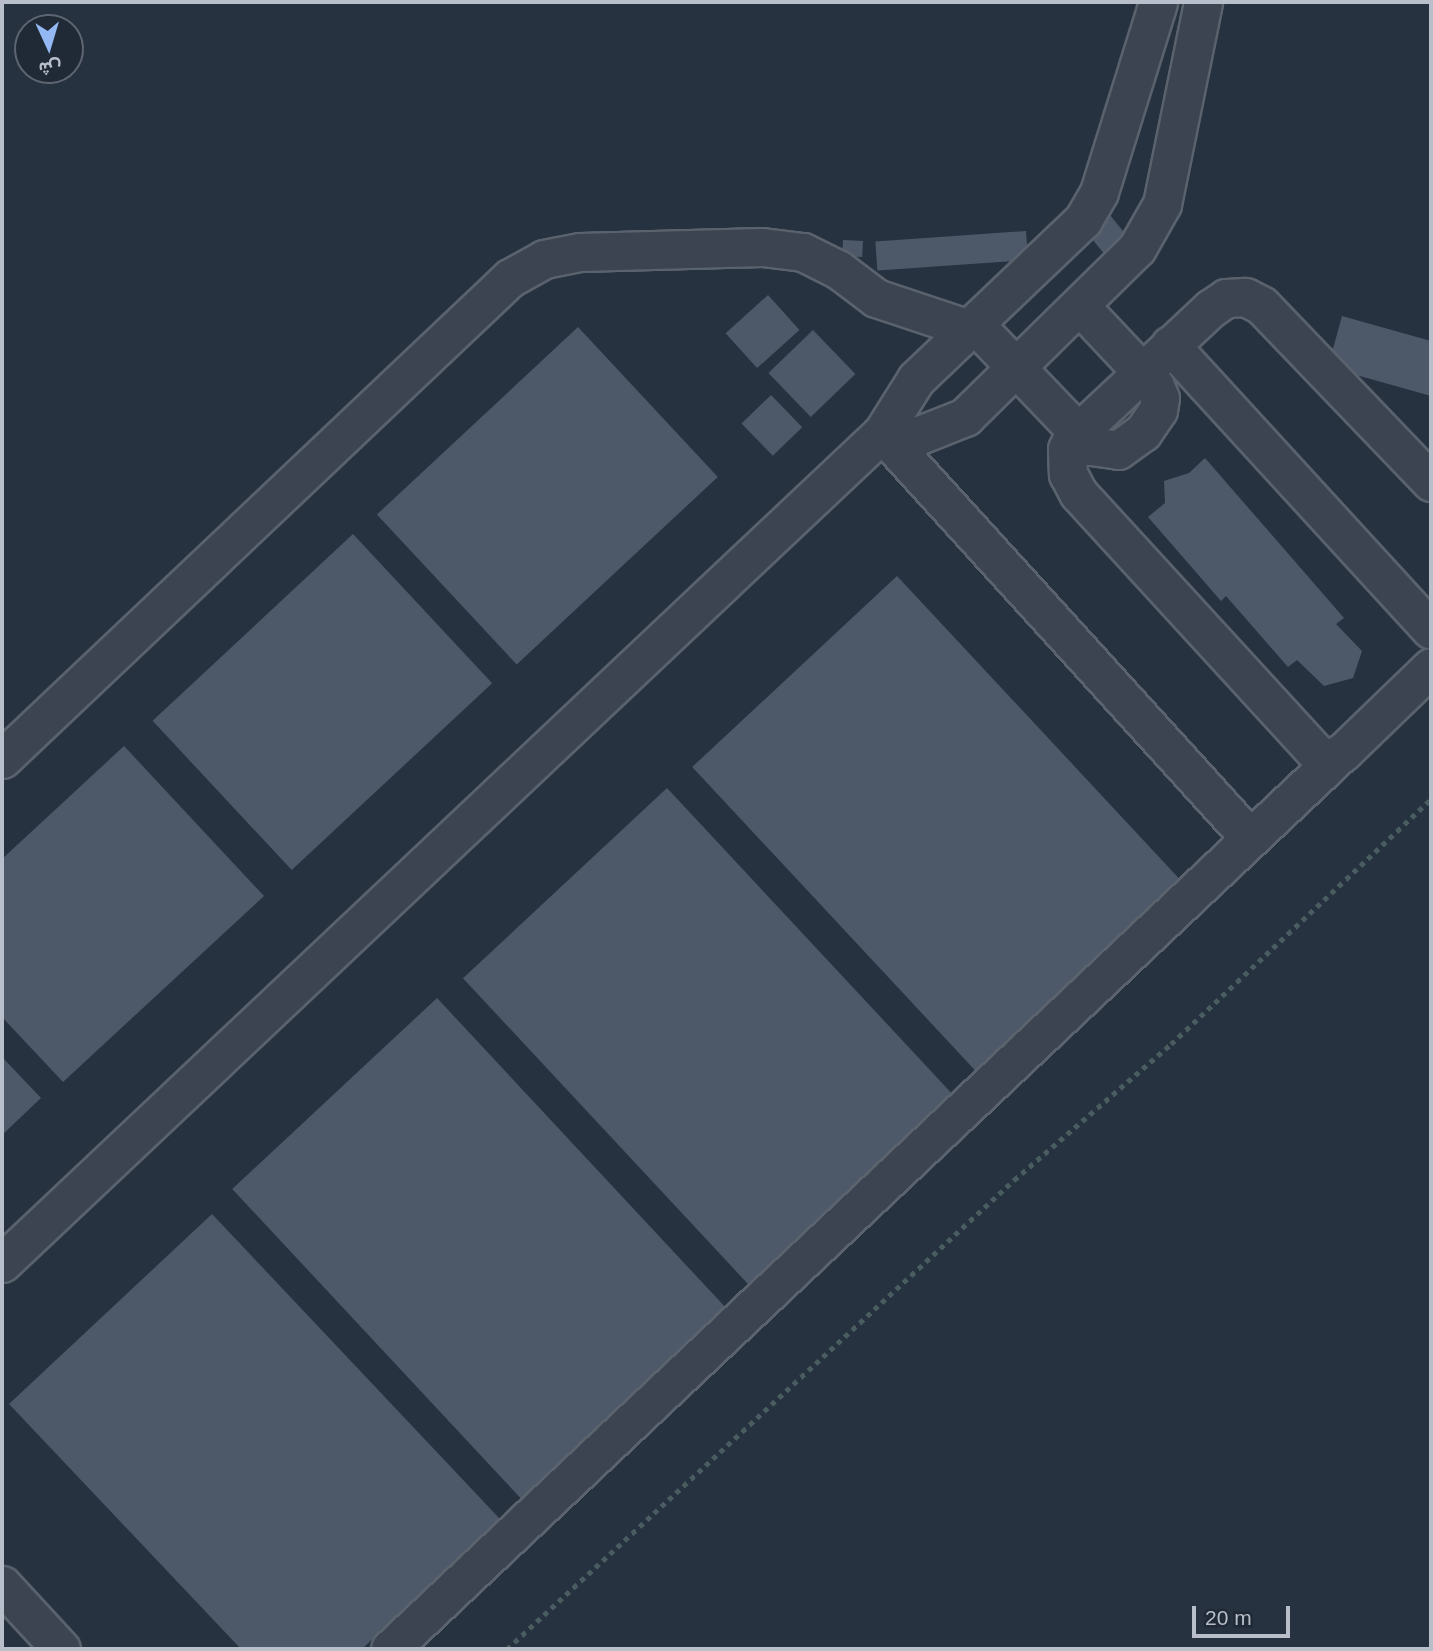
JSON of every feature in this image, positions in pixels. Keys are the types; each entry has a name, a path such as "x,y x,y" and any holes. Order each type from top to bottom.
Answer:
{"lane":[{"path":"2,1263 882,433 900,398 1091,209 1125,114 1158,2"},
{"path":"882,433 917,436 950,426 1017,368 1124,263 1156,222 1179,127 1203,2"},
{"path":"1125,114 1179,127"},
{"path":"2,759 510,278 544,259 580,252 783,248 821,259 876,298 898,307 970,327 998,342 1017,368 1078,432"},
{"path":"1338,756 1326,758 1312,750 1078,493 1066,463 1067,449 1078,432 1170,345 1226,298 1253,300 1431,482"},
{"path":"1080,306 1142,372"},
{"path":"1170,345 1431,630"},
{"path":"882,433 1249,836"},
{"path":"390,1649 1431,667"},
{"path":"2,1585 61,1649"}],"path":[{"path":"507,1649 1014,1180 1171,1044 1431,799"}],"building":[{"path":"1110,215 1126,235 1104,253 1087,233"},
{"path":"1026,231 1028,260 877,270 875,242"},
{"path":"843,240 863,241 862,257 842,256"},
{"path":"768,295 799,330 757,368 726,333"},
{"path":"1342,316 1431,341 1431,396 1328,367"},
{"path":"578,327 718,477 517,664 377,515"},
{"path":"813,330 855,374 811,417 768,373"},
{"path":"771,395 802,427 773,456 742,423"},
{"path":"1205,458 1344,618 1336,624 1362,651 1353,678 1324,686 1297,660 1288,667 1226,596 1221,601 1148,517 1165,503 1164,481 1189,473"},
{"path":"353,534 492,683 292,870 153,721"},
{"path":"897,576 1183,882 978,1073 692,767"},
{"path":"124,746 264,896 63,1082 2,1017 2,859"},
{"path":"667,788 954,1096 750,1286 463,978"},
{"path":"437,998 726,1308 521,1499 232,1189"},
{"path":"2,1057 41,1098 2,1135"},
{"path":"212,1214 500,1519 362,1649 241,1649 9,1404"}]}
